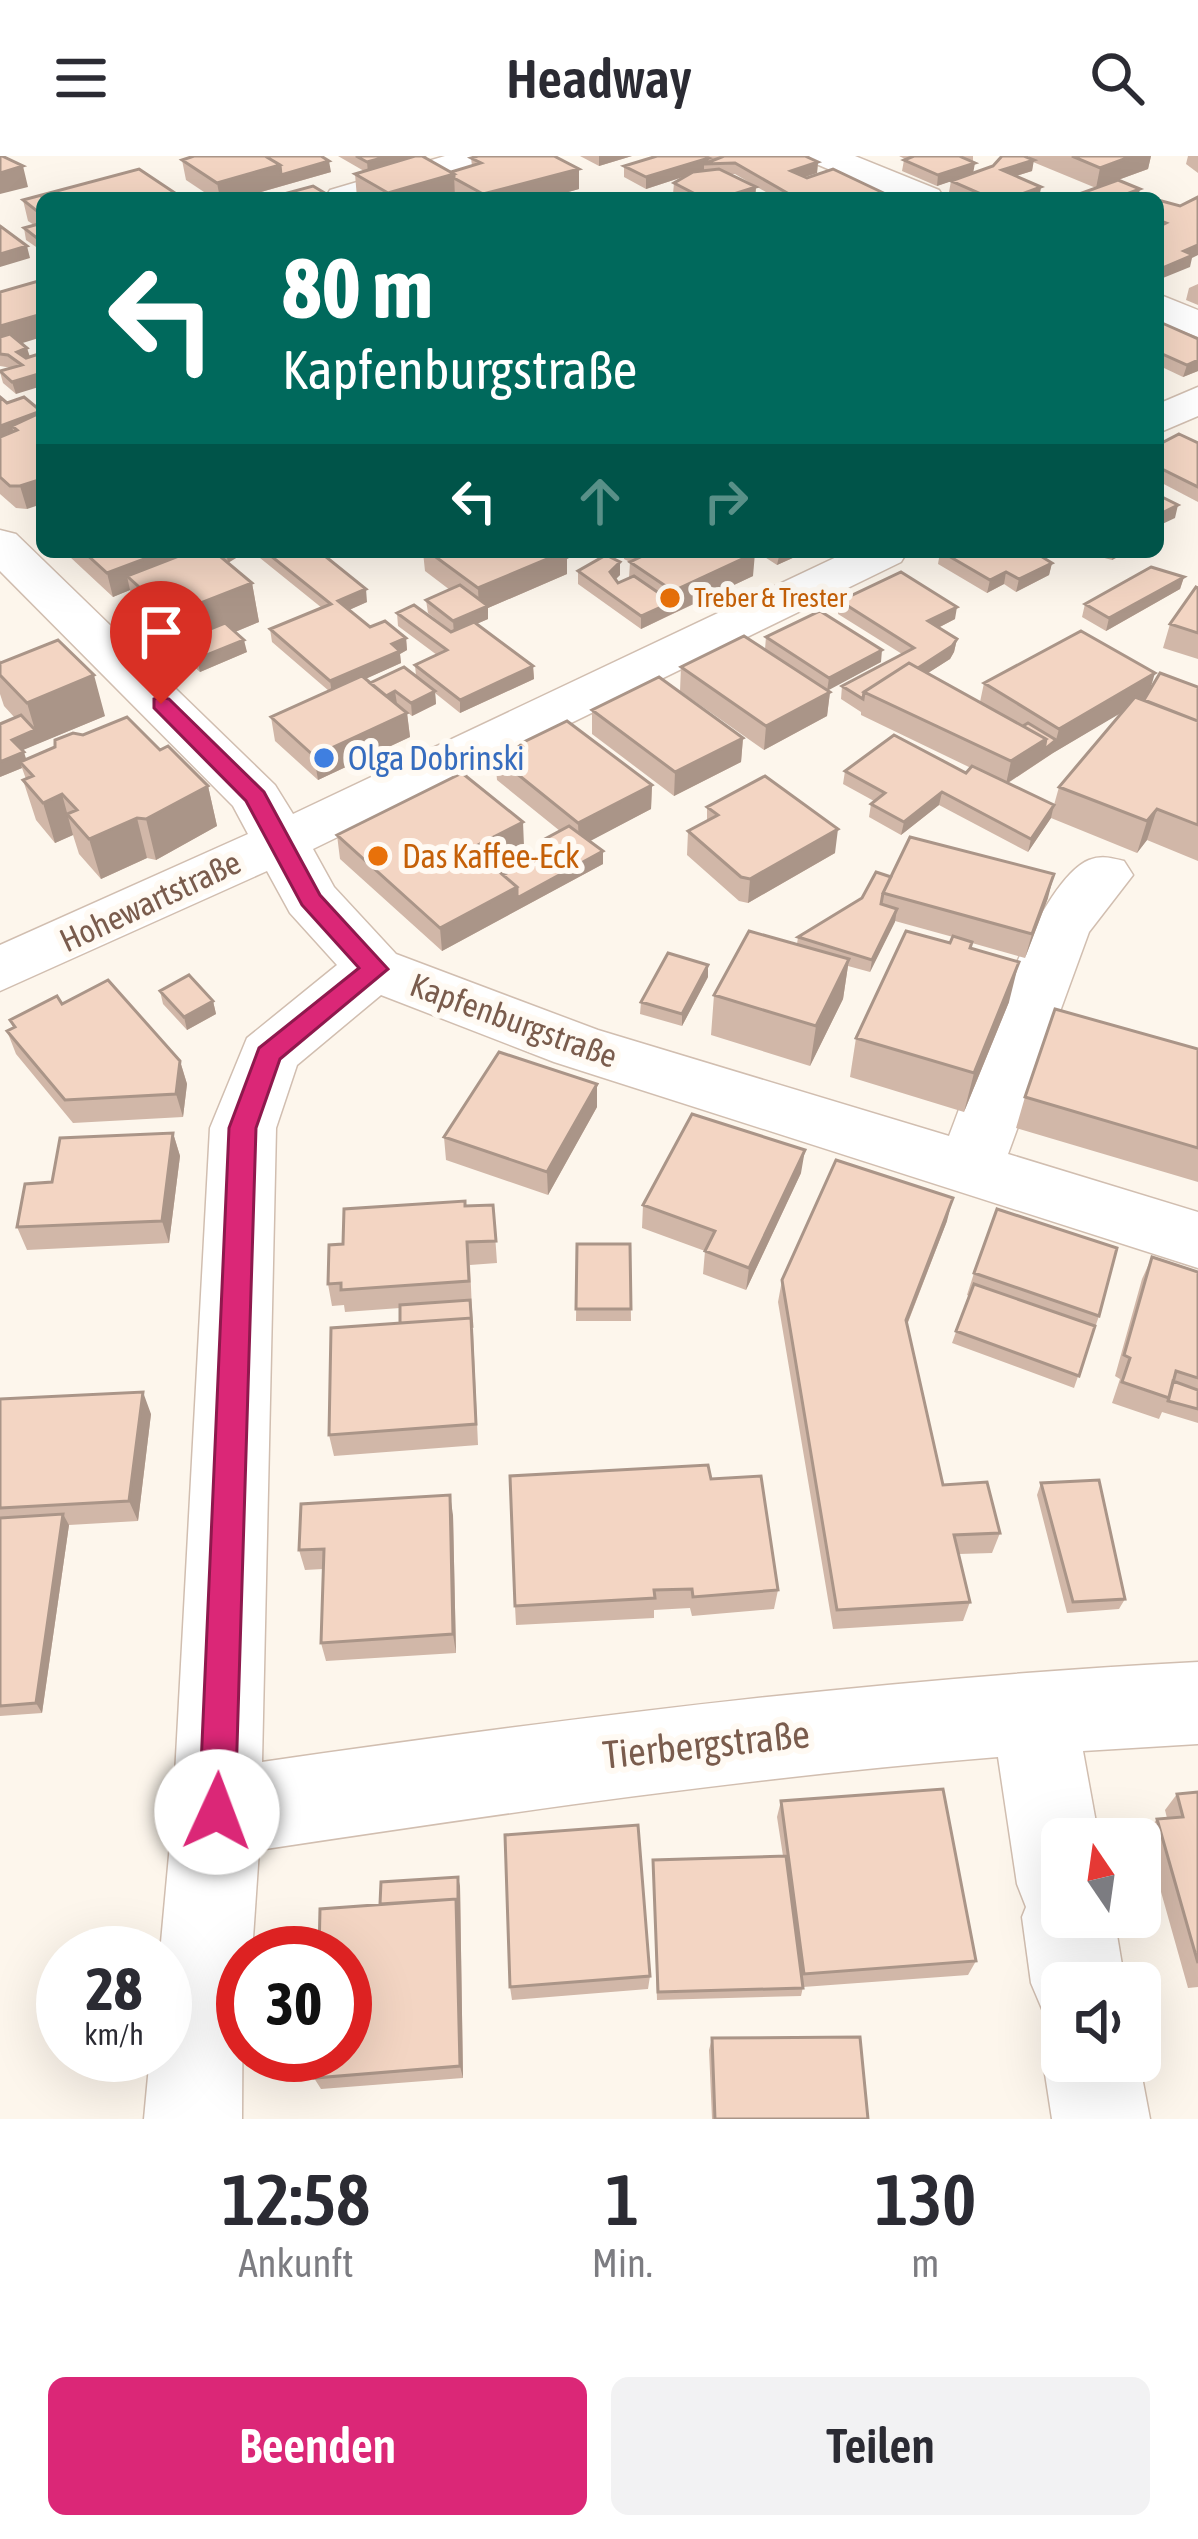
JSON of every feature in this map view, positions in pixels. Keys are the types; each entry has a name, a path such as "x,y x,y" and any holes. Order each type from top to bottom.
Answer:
{"street":[{"path":"364,192 481,156"},
{"path":"826,156 912,192"},
{"path":"1164,309 1198,325"},
{"path":"1164,417 1198,400"},
{"name":"Kapfenburgstraße","path":"16,542 256,797 311,899 375,969 576,1046 1198,1240"},
{"name":"Hohewartstraße","path":"0,970 871,558"},
{"path":"969,1170 1062,926 1104,875"},
{"path":"193,2119 217,1812 243,1128 268,1054 375,969"},
{"name":"Tierbergstraße","path":"217,1812 638,1750 1033,1710 1198,1703"},
{"path":"1033,1710 1051,1818"},
{"path":"1095,2082 1101,2119"}],"building":[{"path":"2,156 23,166 0,173"},
{"path":"265,156 280,165 217,183 182,160"},
{"path":"265,156 321,156 329,161 281,175 280,165"},
{"path":"356,156 389,156 367,162"},
{"path":"422,156 454,174 386,192 355,174"},
{"path":"554,156 579,169 479,192 451,172 481,163 471,158"},
{"path":"657,156 709,158 646,177 624,166"},
{"path":"724,156 805,156 818,162 791,171 807,178 833,169 881,192 786,192 735,163 704,164"},
{"path":"959,156 975,163 938,175 904,160"},
{"path":"1002,156 1034,160 1002,170 1041,187 1027,192 976,192 951,181 993,166"},
{"path":"1072,156 1132,156 1100,168"},
{"path":"139,169 174,192 53,192"},
{"path":"719,169 756,187 740,192 691,192 674,183 693,172"},
{"path":"1118,180 1140,189 1132,192 1085,192"},
{"path":"313,186 323,192 291,192"},
{"path":"1198,197 1198,245 1184,251 1193,255 1164,267 1164,202 1180,206"},
{"path":"0,226 27,246 0,254"},
{"path":"36,282 36,316 0,326 0,292"},
{"path":"1164,324 1198,339 1198,360 1187,365 1164,355"},
{"path":"10,334 27,348 17,352 26,358 36,355 36,375 12,382 0,371 22,365 0,354 0,337"},
{"path":"0,397 7,403 24,397 36,407 36,413 0,426"},
{"path":"36,415 36,481 20,486 10,486 0,477 0,437 17,430 12,426"},
{"path":"1179,434 1198,443 1198,487 1164,470 1164,442"},
{"path":"1164,498 1178,505 1164,512"},
{"path":"91,558 147,558 107,573"},
{"path":"174,558 222,558 252,583 170,615 127,576"},
{"path":"274,558 327,558 366,589 338,601 370,627 385,621 406,638 392,644 400,651 330,681 270,629 331,604"},
{"path":"437,558 550,558 478,588"},
{"path":"601,558 612,558 620,562 610,572 618,583 634,576 672,602 641,616 578,571"},
{"path":"638,558 744,558 673,591 630,562"},
{"path":"952,558 1044,558 1052,563 1019,579 1006,572 990,580"},
{"path":"1151,567 1184,577 1109,618 1085,604"},
{"path":"901,572 957,607 928,621 957,639 918,668 909,663 864,692 863,699 842,686 914,648 840,601"},
{"path":"460,585 488,606 453,621 426,600"},
{"path":"1198,588 1198,633 1170,624"},
{"path":"414,605 451,632 474,622 533,666 460,700 415,665 447,650 397,613"},
{"path":"820,611 882,650 829,678 766,637"},
{"path":"225,623 244,640 197,659 178,642"},
{"path":"1081,631 1155,673 1059,729 984,683"},
{"path":"744,636 830,692 766,726 681,667"},
{"path":"58,640 94,675 27,703 0,675 0,663"},
{"path":"909,663 1046,739 1011,761 864,692"},
{"path":"404,667 435,691 411,703 395,691 386,696 370,683"},
{"path":"1160,673 1198,687 1198,721 1144,700"},
{"path":"362,676 407,713 314,756 271,717"},
{"path":"659,677 743,738 675,772 592,710"},
{"path":"1135,697 1198,721 1198,825 1157,809 1147,821 1059,787"},
{"path":"21,715 35,730 12,740 24,752 0,762 0,724"},
{"path":"127,717 160,750 168,746 208,786 146,819 137,818 89,839 67,814 77,810 62,794 43,803 23,780 33,776 20,762 55,747 55,740 73,733 83,735"},
{"path":"567,721 652,785 578,823 495,756"},
{"path":"1028,723 1056,740 1044,750 1046,739 1023,726"},
{"path":"894,735 966,773 972,766 1054,805 1031,839 942,792 904,822 871,804 885,793 845,771"},
{"path":"462,773 523,822 472,848 517,887 440,928 337,835"},
{"path":"765,776 838,829 750,879 741,877 688,831 718,815 707,807"},
{"path":"569,826 603,851 517,898 517,887 503,875 554,849 543,840"},
{"path":"910,837 1054,874 1032,934 883,893"},
{"path":"876,872 891,877 881,904 897,909 872,960 798,937 862,898"},
{"path":"749,931 849,959 816,1026 714,995"},
{"path":"906,931 950,943 953,936 972,942 970,948 1019,962 974,1073 856,1038"},
{"path":"668,953 708,965 682,1014 641,1002"},
{"path":"189,975 213,1001 184,1017 160,991"},
{"path":"108,980 180,1061 176,1094 65,1100 7,1031 15,1027 10,1020 57,996 62,1004"},
{"path":"1055,1009 1198,1049 1198,1148 1025,1097"},
{"path":"499,1052 597,1084 547,1172 444,1137"},
{"path":"692,1114 805,1150 749,1268 705,1251 715,1231 643,1205"},
{"path":"173,1133 162,1221 17,1227 25,1184 52,1182 60,1138"},
{"path":"836,1160 953,1198 906,1320 943,1485 987,1482 1000,1533 954,1535 970,1602 837,1610 782,1280"},
{"path":"465,1201 465,1206 493,1205 496,1241 467,1242 469,1281 341,1290 341,1283 328,1284 329,1245 343,1244 344,1209"},
{"path":"997,1209 1117,1248 1099,1316 974,1273"},
{"path":"577,1244 630,1244 631,1309 576,1309"},
{"path":"1152,1257 1198,1272 1198,1378 1176,1371 1169,1398 1122,1382 1130,1358 1124,1355"},
{"path":"974,1284 1095,1326 1079,1376 956,1331"},
{"path":"470,1300 472,1328 471,1318 400,1323 400,1305"},
{"path":"471,1318 476,1424 329,1435 331,1328"},
{"path":"1173,1381 1198,1390 1198,1409 1168,1401"},
{"path":"143,1392 129,1501 0,1508 0,1399"},
{"path":"708,1465 711,1479 761,1476 778,1590 693,1597 692,1589 654,1590 655,1598 515,1606 510,1476"},
{"path":"1099,1480 1125,1599 1073,1602 1041,1483"},
{"path":"450,1495 453,1634 321,1643 324,1549 299,1550 301,1504"},
{"path":"63,1514 36,1703 0,1706 0,1518"},
{"path":"943,1789 976,1961 804,1974 781,1801"},
{"path":"1198,1792 1198,1963 1161,1833 1161,1819 1183,1817 1177,1794"},
{"path":"638,1825 650,1976 510,1987 505,1835"},
{"path":"786,1856 803,1988 658,1992 653,1860"},
{"path":"458,1877 458,1905 456,1899 380,1904 381,1882"},
{"path":"456,1899 460,2066 372,2073 372,1926 320,1926 320,1909"},
{"path":"860,2037 868,2119 715,2119 712,2038"}],"place":[{"name":"Treber & Trester","path":"670,598"},
{"name":"Olga Dobrinski","path":"324,758"},
{"name":"Das Kaffee-Eck","path":"378,856"}],"route":[{"path":"161,704 256,797 311,899 375,969 268,1054 243,1128 217,1812"}]}
